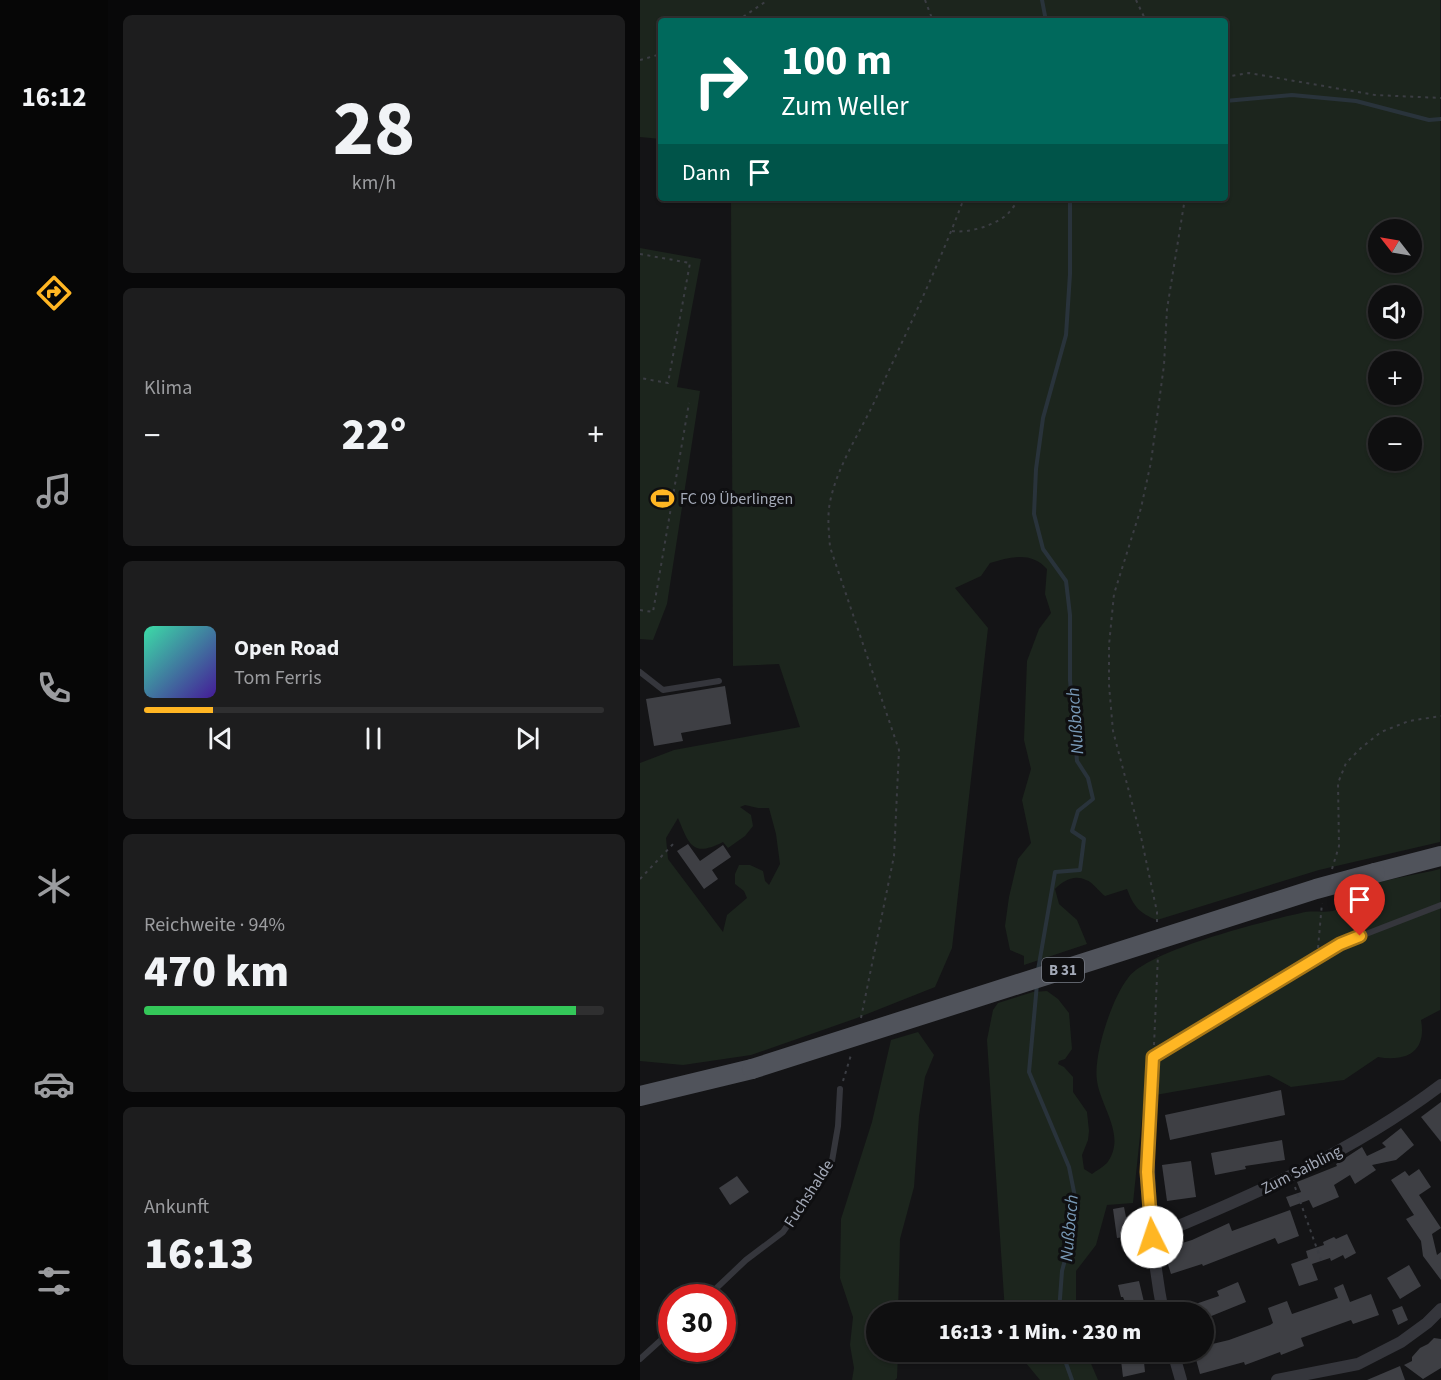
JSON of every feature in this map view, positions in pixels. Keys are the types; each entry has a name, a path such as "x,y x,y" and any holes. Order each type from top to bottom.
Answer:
{"main road":[{"name":"B 31","path":"640,1096 752,1069 1304,893 1441,856"}],"street":[{"name":"Zum Saibling","path":"1152,1237 1214,1212 1292,1175 1384,1126 1441,1085"},
{"path":"1150,1114 1147,1172 1155,1271 1162,1302"},
{"path":"1277,1380 1358,1364 1400,1342 1427,1323 1441,1309"},
{"path":"1176,1362 1181,1380"}],"lane":[{"path":"640,672 663,690 719,681"},
{"path":"1150,1114 1153,1057 1340,944 1441,905"},
{"name":"Fuchshalde","path":"721,1284 746,1260 783,1232 832,1161 838,1126 840,1089"},
{"path":"640,1359 658,1343"}],"path":[{"path":"741,18 768,0"},
{"path":"925,0 931,18"},
{"path":"1136,0 1145,18"},
{"path":"640,60 658,55"},
{"path":"1228,76 1249,73 1375,95 1441,98"},
{"path":"866,1001 894,856 899,750 830,547 830,502 842,466 872,408 952,231 963,201"},
{"path":"952,231 963,232 984,227 1005,216 1018,201"},
{"path":"1157,930 1157,912 1143,848 1113,731 1109,685 1109,645 1114,594 1141,508 1151,462 1164,366 1167,309 1184,201"},
{"path":"640,254 690,263 668,383 640,378"},
{"path":"640,610 653,612 689,403"},
{"path":"1339,846 1338,783 1346,763 1361,747 1381,732 1409,721 1441,716"},
{"path":"640,879 674,842"},
{"path":"1318,957 1321,908"},
{"path":"1153,1057 1158,950"},
{"path":"1292,1175 1322,1263"}],"shaded area":[{"path":"640,0 1440,0 1440,842 1319,870 1157,920 1138,909 1127,889 1105,896 1089,881 1082,878 1069,879 1055,889 1059,904 1077,920 1087,944 1024,965 1024,956 1010,950 1005,926 1018,859 1031,843 1022,800 1031,769 1024,740 1027,661 1039,629 1051,613 1045,594 1047,569 1041,563 1020,557 990,563 981,576 955,588 988,628 952,948 935,987 857,1018 751,1055 683,1065 640,1061 640,763 674,750 800,727 779,664 733,666 731,201 1228,201 1228,18 658,18 658,139 640,137","holes":["745,805 769,808 776,834 780,864 769,885 765,881 763,871 750,865 739,865 735,874 735,884 744,891 747,898 727,915 723,932 668,859 666,838 678,818 685,835 693,846 704,849 723,842 728,848 745,836 753,826 751,815 740,807"]},
{"name":"FC 09 Überlingen","path":"640,248 701,259 677,387 700,391 667,604 653,640 640,639"},
{"path":"1440,869 1440,1010 1421,1020 1421,1040 1417,1047 1405,1056 1378,1057 1344,1080 1291,1087 1269,1075 1144,1097 1133,1203 1107,1205 1096,1245 1076,1271 1076,1302 1004,1302 987,1040 993,1010 998,1003 1033,992 1047,991 1058,999 1069,1013 1072,1049 1058,1064 1073,1077 1073,1092 1087,1112 1088,1140 1082,1155 1084,1169 1092,1174 1107,1163 1114,1143 1114,1132 1097,1081 1098,1057 1110,1013 1128,978 1140,967 1182,947 1305,912 1333,911 1365,887"},
{"path":"918,1032 934,1055 925,1077 919,1116 914,1187 900,1239 898,1302 866,1302 866,1362 898,1362 897,1378 895,1380 852,1380 854,1368 850,1345 853,1317 840,1278 841,1219 872,1122 891,1040"},
{"path":"1025,1362 1090,1362 1098,1380 1040,1380"}],"building":[{"path":"725,686 731,724 681,733 683,741 654,746 646,699"},
{"path":"688,844 700,861 723,845 731,857 712,870 718,879 704,889 677,851"},
{"path":"1281,1090 1285,1115 1170,1140 1165,1115"},
{"path":"1441,1102 1441,1142 1421,1117"},
{"path":"1401,1128 1414,1145 1396,1160 1372,1165 1376,1170 1355,1184 1350,1175 1334,1185 1339,1197 1313,1208 1309,1200 1290,1207 1286,1197 1301,1192 1297,1182 1337,1166 1336,1164 1362,1147 1367,1156 1386,1147 1382,1143"},
{"path":"1282,1140 1285,1160 1245,1166 1246,1169 1215,1175 1211,1153"},
{"path":"1191,1161 1196,1197 1167,1201 1162,1165"},
{"path":"1419,1169 1431,1187 1419,1195 1441,1228 1432,1234 1437,1255 1441,1252 1441,1280 1423,1256 1421,1241 1406,1219 1414,1215 1391,1180 1405,1171 1409,1176"},
{"path":"737,1176 749,1192 730,1205 719,1188"},
{"path":"1124,1207 1126,1217 1136,1215 1138,1235 1117,1238 1113,1209"},
{"path":"1290,1210 1299,1236 1278,1244 1275,1238 1203,1266 1202,1264 1171,1274 1163,1249 1192,1240 1229,1223 1232,1231"},
{"path":"1347,1234 1356,1253 1345,1259 1343,1255 1331,1261 1330,1258 1312,1264 1318,1280 1299,1286 1291,1264 1308,1258 1306,1251 1324,1245 1323,1242 1334,1237 1336,1239"},
{"path":"1409,1265 1421,1286 1400,1299 1387,1278"},
{"path":"1139,1281 1144,1302 1125,1302 1118,1285"},
{"path":"1238,1282 1246,1302 1214,1315 1214,1302 1201,1302 1219,1296 1217,1291"},
{"path":"1343,1284 1350,1302 1371,1294 1379,1315 1353,1324 1351,1320 1301,1338 1304,1346 1281,1355 1280,1352 1245,1365 1244,1362 1200,1374 1197,1362 1214,1362 1214,1344 1273,1323 1268,1308 1287,1301 1292,1314 1338,1298 1334,1288"},
{"path":"1402,1306 1408,1320 1398,1325 1392,1310"},
{"path":"1434,1338 1441,1339 1441,1368 1423,1379 1404,1365 1412,1361 1412,1357 1420,1348"},
{"path":"1121,1362 1144,1362 1145,1372 1123,1377"},
{"path":"1400,1366 1405,1380 1367,1380"}],"waterway":[{"name":"Nußbach","path":"1042,0 1045,18"},
{"path":"1228,101 1292,95 1356,101 1429,120 1441,119"},
{"name":"Nußbach","path":"1038,970 1055,872 1080,870 1084,839 1072,831 1078,811 1093,799 1088,778 1077,761 1070,680 1070,615 1066,581 1043,549 1034,514 1036,469 1043,418 1066,335 1070,274 1070,201"},
{"name":"Nußbach","path":"1037,984 1029,1072 1069,1167 1075,1197 1073,1230 1062,1271 1060,1302"},
{"name":"Nußbach","path":"1066,1362 1072,1380"}],"place":[{"name":"FC 09 Überlingen","path":"662,498"}],"route":[{"path":"1152,1237 1147,1172 1153,1057 1340,944 1360,936"}]}
